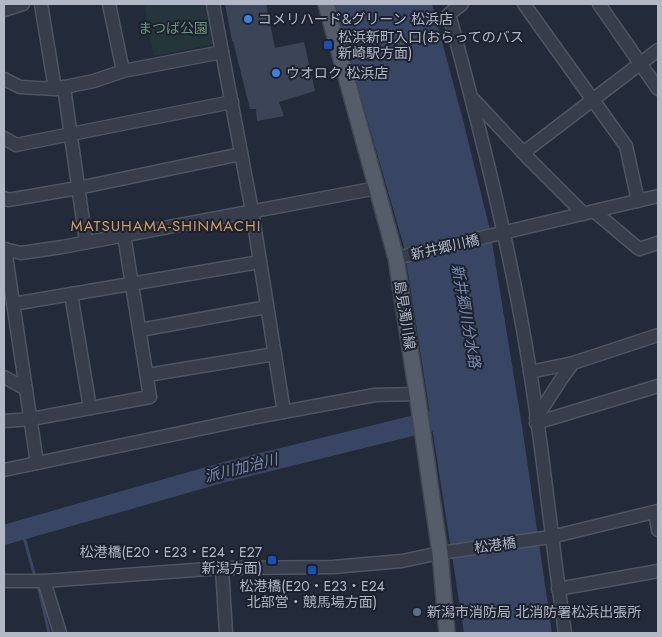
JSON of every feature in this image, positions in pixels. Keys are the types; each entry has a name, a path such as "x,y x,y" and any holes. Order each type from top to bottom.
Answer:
{"main road":[{"name":"島見濁川線","path":"326,4 377,188 402,257 417,394 440,553 447,633"}],"street":[{"path":"4,10 23,4"},
{"path":"41,4 70,133 86,242"},
{"path":"109,4 122,71"},
{"path":"213,4 252,211 284,412"},
{"path":"462,4 449,14 472,98 499,235 513,276 530,372 565,633"},
{"path":"524,4 626,146 638,201"},
{"path":"599,4 658,89"},
{"path":"524,153 658,50"},
{"path":"4,79 20,87 60,88 94,81 122,71 222,52"},
{"path":"472,98 524,153 589,213 639,249 658,243"},
{"path":"4,138 16,145 232,102"},
{"path":"4,198 8,200 78,188 241,154"},
{"path":"37,463 4,249 20,253 377,188"},
{"name":"新井郷川橋","path":"402,257 658,196"},
{"path":"4,421 31,419 150,396 124,235"},
{"path":"13,304 260,262"},
{"path":"71,294 90,408"},
{"path":"140,330 267,306"},
{"path":"4,316 16,322"},
{"path":"530,372 573,363 658,335"},
{"path":"147,375 275,354"},
{"path":"536,420 573,363"},
{"path":"4,377 26,389"},
{"path":"536,420 658,386"},
{"path":"4,470 375,395 417,394"},
{"path":"657,512 658,530"},
{"name":"松港橋","path":"4,581 44,581 222,568 333,567 402,561 440,553 551,537 657,512"},
{"path":"222,568 226,633"},
{"path":"558,589 658,571"},
{"path":"44,581 60,633"}],"green space":[{"name":"まつば公園","path":"144,4 207,4 214,44 154,56"}],"water":[{"name":"新井郷川分水路","path":"334,4 432,4 490,230 522,426 552,633 464,633 404,247"}],"building":[{"name":"ウオロク 松浜店","path":"225,4 266,4 275,48 304,42 315,91 279,102 284,116 257,121 256,109 250,109 232,41"}],"waterway":[{"name":"派川加治川","path":"4,535 225,472 456,415"},
{"path":"22,530 35,577"},
{"path":"38,585 49,633"}],"place":[{"name":"コメリハード&グリーン 松浜店","path":"248,19"},
{"name":"松浜新町入口(おらってのバス 新崎駅方面)","path":"328,45"},
{"name":"ウオロク 松浜店","path":"276,73"},
{"name":"松港橋(E20・E23・E24・E27 新潟方面)","path":"272,560"},
{"name":"松港橋(E20・E23・E24 北部営・競馬場方面)","path":"312,570"},
{"name":"新潟市消防局 北消防署松浜出張所","path":"417,612"}],"district":[{"name":"MATSUHAMA-SHINMACHI","path":"166,226"}]}
